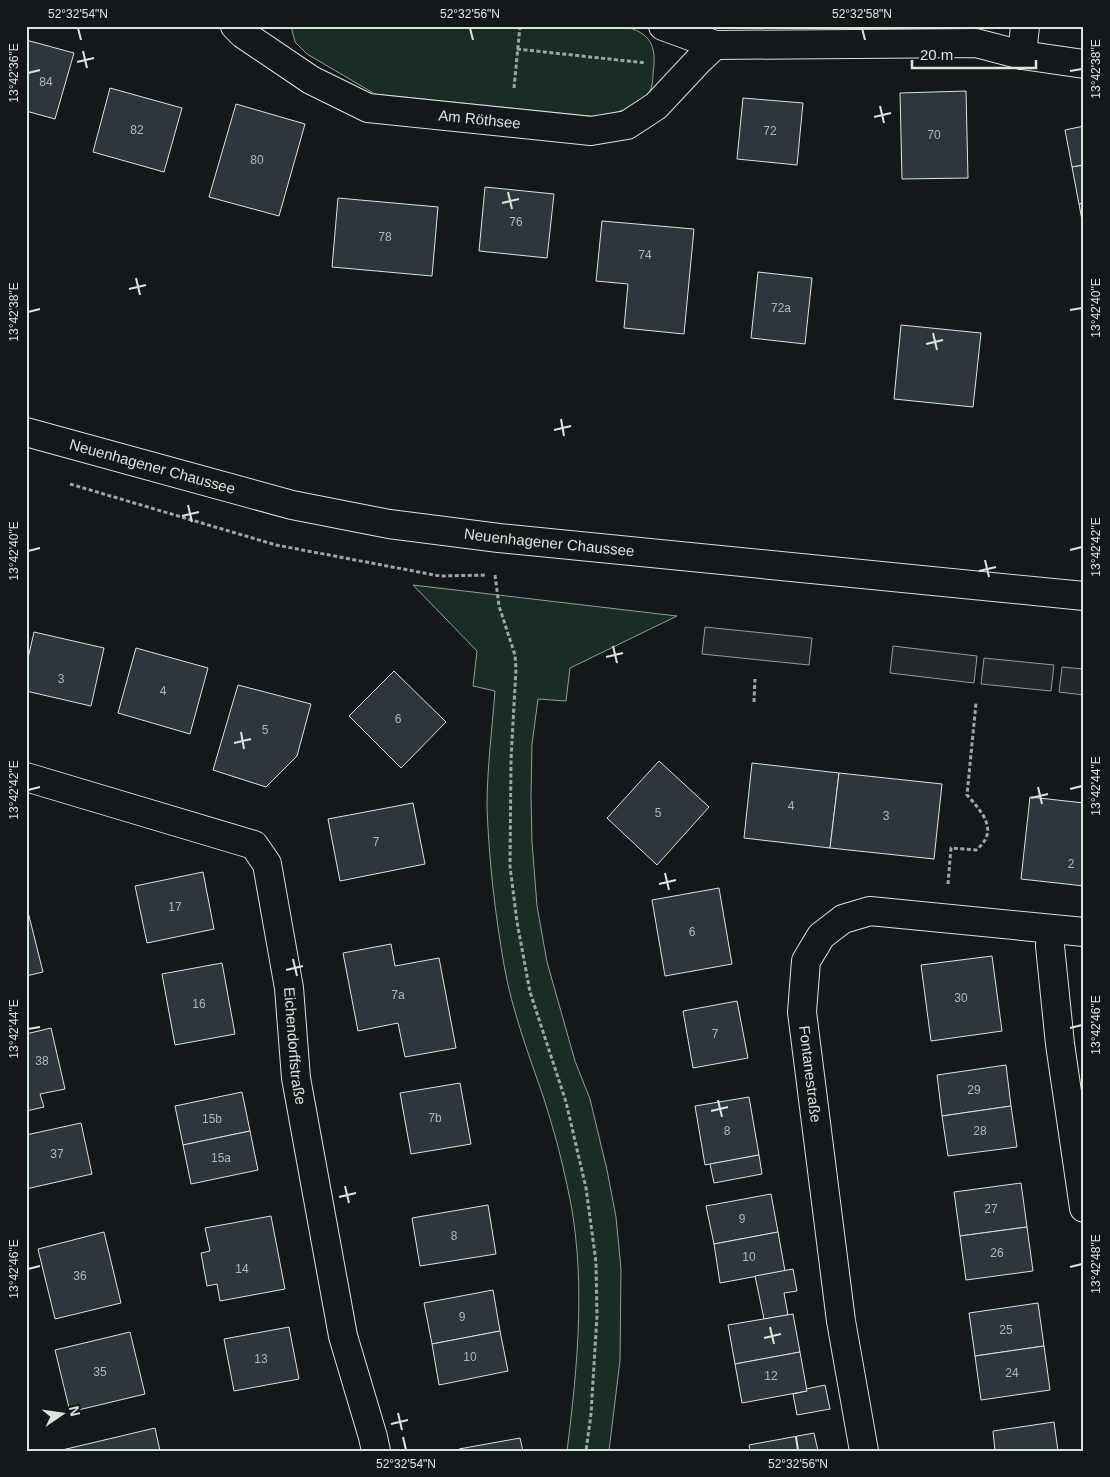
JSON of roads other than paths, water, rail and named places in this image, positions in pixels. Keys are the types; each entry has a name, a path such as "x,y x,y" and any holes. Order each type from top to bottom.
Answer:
{"street":[{"name":"Am Röthsee","path":"235,26 243,34 311,80 368,108 591,131 627,125 656,106 715,45"},
{"path":"663,26 715,45 976,43 1022,56 1084,64"},
{"path":"1022,56 1025,26"},
{"name":"Neuenhagener Chaussee","path":"26,432 292,506 389,524 499,538 1084,596"},
{"name":"Eichendorffstraße","path":"26,776 254,845 267,864 289,988 296,1078 343,1336 374,1438 376,1451"},
{"name":"Fontanestraße","path":"864,1451 841,1321 802,1012 806,961 821,936 843,919 870,911 1084,932"},
{"path":"1051,929 1050,946 1060,1044 1084,1208"}]}
